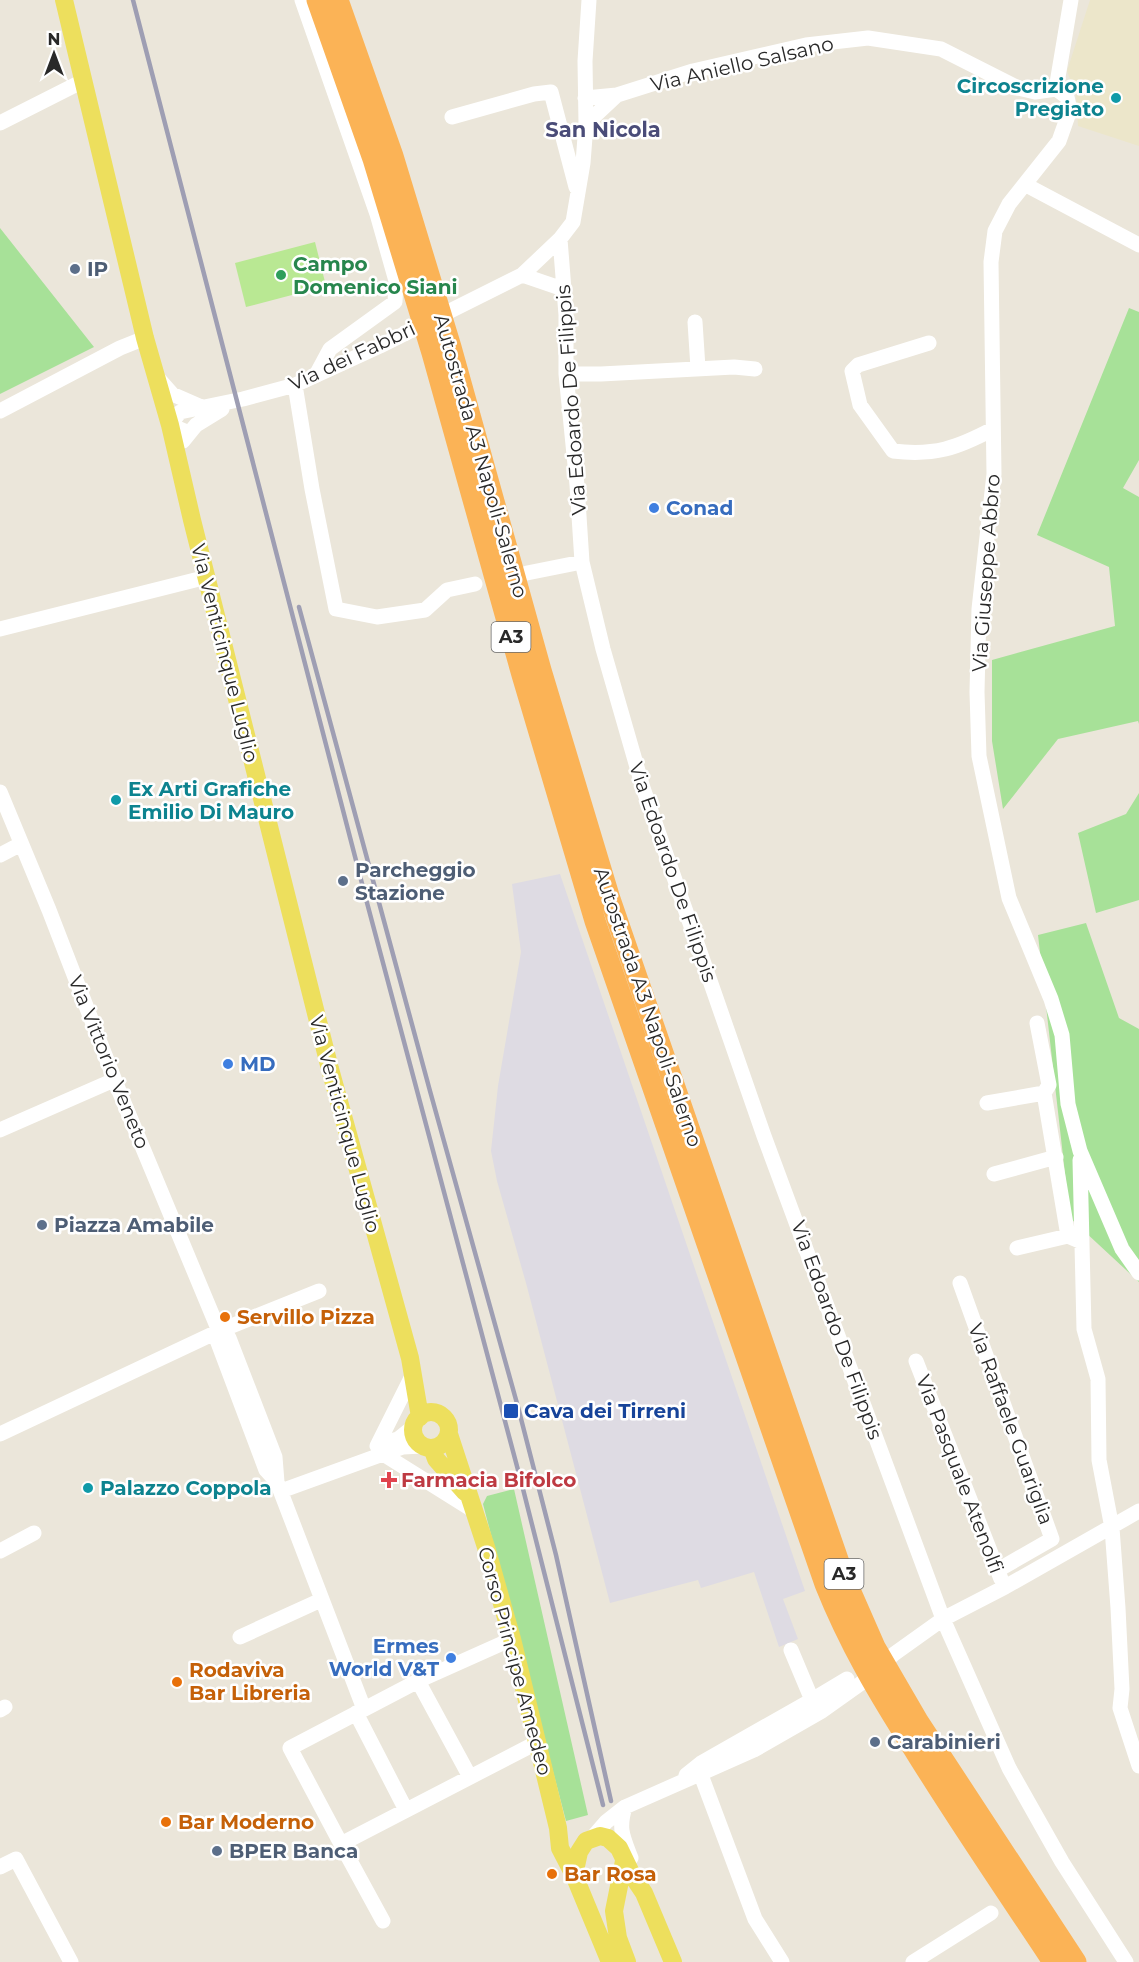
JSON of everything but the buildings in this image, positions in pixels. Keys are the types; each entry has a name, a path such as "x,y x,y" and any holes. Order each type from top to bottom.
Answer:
{"highway":[{"name":"Autostrada A3 Napoli-Salerno","path":"317,0 370,149 391,216 432,352 525,686 595,921 825,1584 857,1657 933,1781 1053,1962"},
{"name":"Autostrada A3 Napoli-Salerno","path":"338,0 393,156 452,347 541,670 607,890 843,1574 875,1647 912,1712 1076,1962"}],"main road":[{"name":"Via Venticinque Luglio","path":"64,0 155,375 177,452 330,1069 413,1374"},
{"path":"413,1374 448,1423 449,1434 445,1442 427,1447"},
{"path":"413,1374 417,1422 414,1438 427,1447 471,1503"},
{"path":"417,1422 430,1413 441,1416"},
{"name":"Corso Principe Amedeo","path":"449,1434 513,1638 558,1828 560,1848 574,1875 610,1962"},
{"path":"558,1828 571,1837 608,1838 625,1853 673,1962"},
{"path":"574,1875 579,1852 590,1839"},
{"path":"625,1853 614,1911 618,1938 627,1962"}],"street":[{"path":"302,0 377,214 396,281 395,302 330,349 316,375"},
{"path":"560,239 573,222 583,163 589,0"},
{"path":"1056,89 1071,0"},
{"name":"Via Aniello Salsano","path":"585,98 617,95 693,71 795,48 868,38 941,49 1018,88 1035,92 1056,89"},
{"path":"0,123 83,81"},
{"name":"Via Giuseppe Abbro","path":"1056,89 1067,98 1071,110 1059,141 1009,204 995,231 991,262 994,474 979,609 977,692 979,756 1010,898 1051,999 1062,1035 1068,1104 1080,1151 1122,1249 1139,1273"},
{"path":"452,117 534,94 551,92 577,190"},
{"name":"Via Aniello Salsano","path":"586,124 617,95"},
{"path":"1026,185 1139,245"},
{"name":"Via dei Fabbri","path":"170,425 180,412 214,408 295,385 316,375 522,275 560,239"},
{"name":"Via Edoardo De Filippis","path":"560,239 566,315 566,374 578,485 582,562 603,649 643,788 764,1136 943,1619 1009,1768 1062,1862 1126,1962"},
{"name":"Via dei Fabbri","path":"522,275 562,272"},
{"path":"522,275 563,289"},
{"path":"695,322 698,368"},
{"path":"0,411 120,348 146,338"},
{"path":"929,343 858,365 852,371 860,405 893,451 918,454 962,446 993,429"},
{"path":"566,374 734,367 755,369"},
{"path":"155,375 172,394 214,408"},
{"path":"295,385 312,489 336,609 377,617 425,610 447,590 475,584"},
{"name":"Via dei Fabbri","path":"177,452 189,433 214,408"},
{"path":"170,425 189,433"},
{"path":"527,573 582,562"},
{"path":"0,629 207,577"},
{"name":"Via Vittorio Veneto","path":"0,792 114,1080 219,1331 229,1338 275,1457 279,1487 360,1711 405,1810"},
{"path":"0,855 21,844"},
{"path":"1037,1023 1049,1085 1044,1093 1075,1239 1084,1329 1098,1379 1099,1460 1112,1528 1121,1666 1120,1708 1139,1766"},
{"path":"0,1130 114,1080"},
{"path":"987,1104 1044,1093"},
{"path":"1075,1239 1080,1151"},
{"path":"994,1174 1056,1157"},
{"path":"1017,1248 1075,1239"},
{"name":"Via Raffaele Guariglia","path":"960,1283 1052,1539 998,1570"},
{"path":"0,1434 219,1331 318,1291"},
{"name":"Via Pasquale Atenolfi","path":"916,1361 1005,1587"},
{"path":"380,1450 413,1374"},
{"path":"279,1487 380,1450 398,1439 417,1422"},
{"path":"380,1450 427,1447"},
{"path":"380,1450 471,1503"},
{"name":"Via Pasquale Atenolfi","path":"590,1839 606,1822 626,1807 754,1750 822,1711 911,1641 943,1619 1139,1512"},
{"path":"0,1551 34,1533"},
{"path":"240,1637 321,1599"},
{"path":"383,1921 290,1748 418,1681 513,1638"},
{"path":"791,1650 812,1700"},
{"path":"672,1786 701,1763 847,1679"},
{"path":"418,1681 471,1777"},
{"path":"341,1844 538,1742"},
{"path":"701,1775 755,1919 782,1962"},
{"path":"625,1853 620,1831 626,1807"},
{"path":"0,1867 16,1859 71,1962"},
{"path":"913,1962 991,1912"}],"shaded area":[{"path":"1090,0 1139,0 1139,146 1078,126 1076,95 1067,71"},
{"path":"560,874 805,1591 783,1599 798,1639 779,1647 754,1572 701,1588 698,1580 610,1603 497,1181 491,1151 498,1086 521,952 512,884"}],"green space":[{"path":"0,228 94,347 0,394"},
{"name":"Campo Domenico Siani","path":"315,242 326,286 246,307 235,263"},
{"path":"1129,308 1139,312 1139,460 1123,488 1139,497 1139,724 1138,721 1058,739 1003,809 992,741 992,660 1115,626 1109,567 1037,535"},
{"path":"1139,793 1139,900 1096,913 1078,833 1126,814"},
{"path":"1086,923 1119,1018 1139,1029 1139,1282 1070,1218 1038,935"},
{"path":"514,1489 588,1815 566,1821 483,1504 487,1496"}],"railway":[{"path":"133,0 366,899 522,1485 603,1805"},
{"path":"299,607 518,1407 556,1555 611,1801"}],"place":[{"name":"Circoscrizione Pregiato","path":"1116,98"},
{"name":"IP","path":"75,269"},
{"name":"Campo Domenico Siani","path":"281,275"},
{"name":"Conad","path":"654,508"},
{"name":"Ex Arti Grafiche Emilio Di Mauro","path":"116,800"},
{"name":"Parcheggio Stazione","path":"343,881"},
{"name":"MD","path":"228,1064"},
{"name":"Piazza Amabile","path":"42,1225"},
{"name":"Servillo Pizza","path":"225,1317"},
{"name":"Cava dei Tirreni","path":"511,1411"},
{"name":"Farmacia Bifolco","path":"389,1480"},
{"name":"Palazzo Coppola","path":"88,1488"},
{"name":"Ermes World V&T","path":"451,1658"},
{"name":"Rodaviva Bar Libreria","path":"177,1682"},
{"name":"Carabinieri","path":"875,1742"},
{"name":"Bar Moderno","path":"166,1822"},
{"name":"BPER Banca","path":"217,1851"},
{"name":"Bar Rosa","path":"552,1874"}],"district":[{"name":"San Nicola","path":"603,129"}]}
